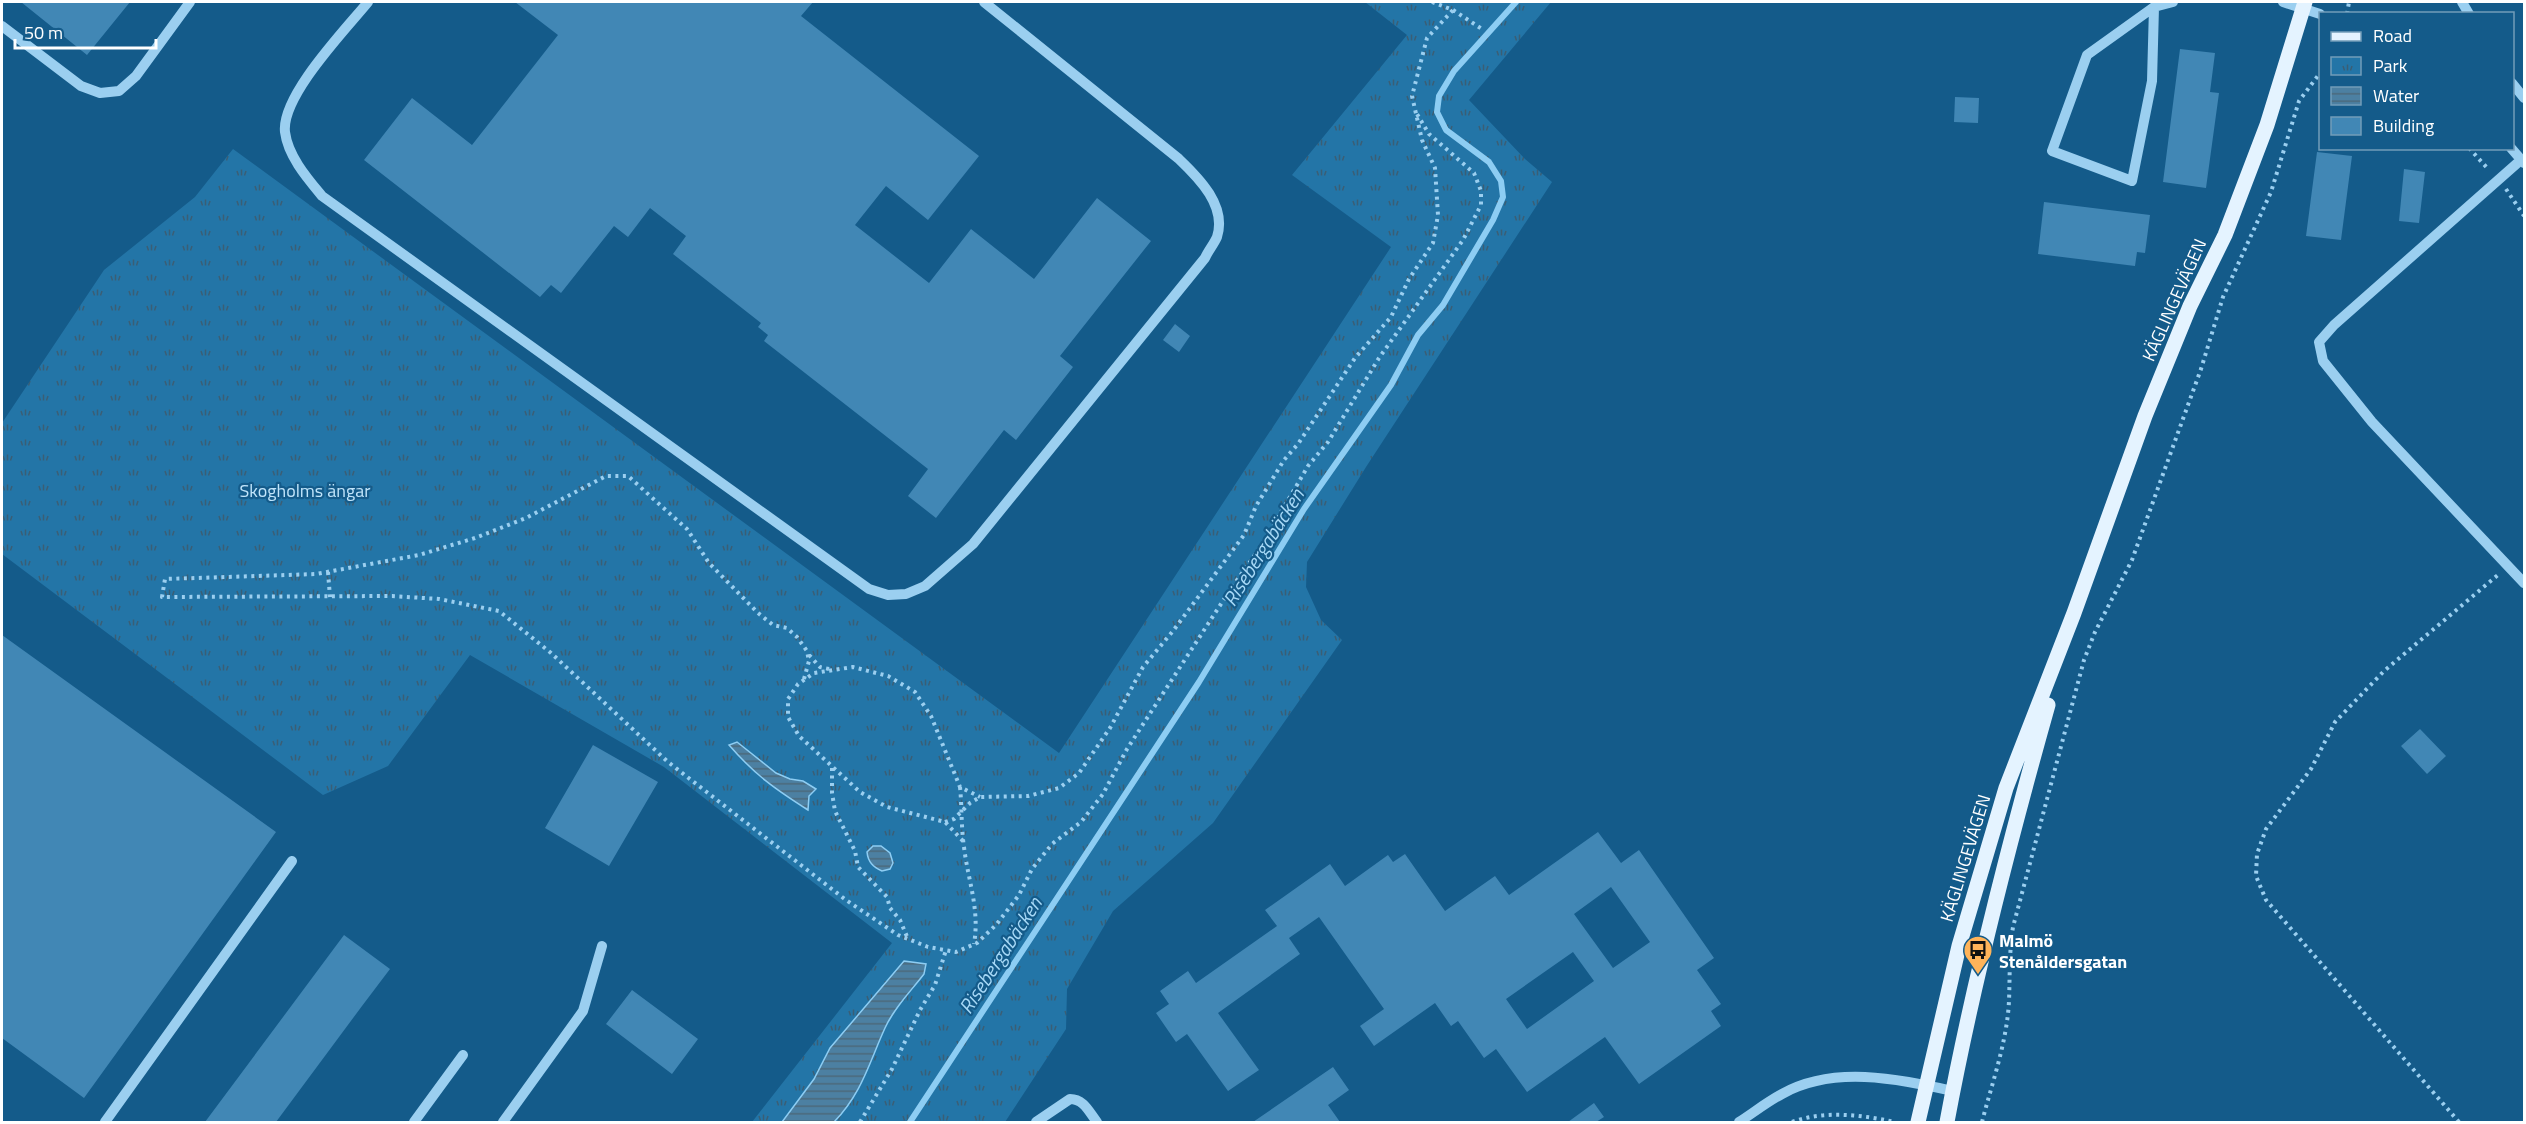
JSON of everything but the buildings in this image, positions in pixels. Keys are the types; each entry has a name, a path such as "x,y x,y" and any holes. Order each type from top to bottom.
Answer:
{"main road":[{"name":"KÄGLINGEVÄGEN","path":"1918,1122 1959,946 2006,788 2074,613 2145,416 2190,306 2225,235 2267,125 2305,4"},
{"name":"KÄGLINGEVÄGEN","path":"1947,1122 1978,975 2022,795 2074,613"}],"street":[{"path":"2,26 81,86 100,93 119,91 136,76 190,2"},
{"path":"368,2 319,62 289,108 285,131 291,150 305,175 322,196 869,589 888,595 906,594 925,586 973,544 1205,258 1217,237 1220,220 1214,202 1201,180 1179,159 984,2"},
{"path":"2154,7 2152,81 2132,181 2052,151 2087,55 2154,7 2173,2"},
{"path":"2283,2 2305,4 2319,13"},
{"path":"2514,86 2524,98"},
{"path":"2523,161 2334,324 2319,342 2323,361 2372,422 2524,583"},
{"path":"105,1122 292,861"},
{"path":"503,1122 583,1011 602,946"},
{"path":"414,1122 463,1055"},
{"path":"1739,1122 1783,1094 1817,1081 1843,1077 1864,1077 1953,1091"},
{"path":"1036,1122 1070,1099 1082,1102 1097,1122"}],"path":[{"path":"1432,2 1453,10 1482,29"},
{"path":"960,787 980,797 1028,796 1059,788 1079,773 1110,728 1143,667 1173,631 1244,535 1256,506 1284,460 1298,444 1355,358 1391,317 1409,279 1432,243 1438,215 1435,168 1422,140 1412,96 1427,38 1453,10"},
{"path":"1982,1122 2004,1036 2009,1000 2009,960 2013,927 2084,660 2095,632 2132,560 2201,369 2223,297 2271,192 2299,101 2319,74"},
{"path":"830,669 813,662 797,637 787,628 772,625 750,605 709,563 687,529 628,476 606,476 526,518 475,538 419,555 328,575 165,579 162,597 439,599 499,611 551,652 668,762 846,900 898,935 928,947 956,952 974,945 996,926 1019,895 1032,869 1052,844 1081,822 1103,794 1127,749 1230,590 1262,545 1308,466 1328,442 1379,358 1463,240 1481,205 1481,191 1474,173 1430,134 1417,114"},
{"path":"2459,1122 2265,900 2256,876 2257,854 2266,829 2311,769 2335,722 2384,671 2508,566"},
{"path":"328,575 330,597"},
{"path":"804,679 809,669 807,654"},
{"path":"963,841 945,822 887,807 860,792 832,768 800,736 788,717 788,699 798,684 814,673 853,667 888,676 915,692 931,716 960,787 968,881 976,907 977,923 974,945"},
{"path":"832,768 835,812 855,851 858,867 887,897 890,908 900,920 908,939"},
{"path":"945,822 954,819 980,797"},
{"path":"860,1122 892,1069 920,1010 935,985 946,950"},
{"path":"2002,964 2009,960"},
{"path":"1792,1122 1823,1115 1857,1116 1895,1122"},
{"path":"1854,1122 1857,1116"}],"green space":[{"name":"Skogholms ängar","path":"1365,2 1551,2 1469,100 1525,159 1552,182 1366,467 1307,562 1306,587 1321,620 1342,640 1213,823 1113,911 1067,989 1066,1029 1005,1122 752,1122 892,943 664,767 470,655 388,766 323,795 2,554 2,423 104,270 195,197 233,149 1059,753 1391,247 1292,175 1407,35"}],"water":[{"path":"737,742 776,773 803,781 816,789 809,796 808,810 775,788 748,765 729,745"},
{"path":"873,846 881,846 890,853 893,863 890,869 882,871 868,859 867,852"},
{"path":"904,961 926,964 924,974 889,1021 858,1089 844,1111 834,1122 782,1122 814,1079 830,1048"}],"waterway":[{"name":"Risebergabäcken","path":"910,1122 1199,682 1304,509 1391,385 1418,335 1443,305 1493,220 1503,197 1501,181 1489,162 1446,130 1437,112 1439,96 1454,71 1516,2"}],"place":[{"name":"Malmö Stenåldersgatan","path":"1978,976"}]}
